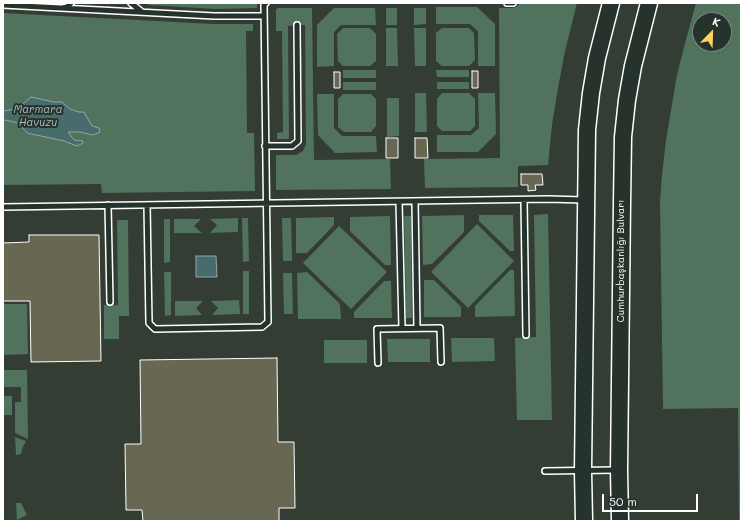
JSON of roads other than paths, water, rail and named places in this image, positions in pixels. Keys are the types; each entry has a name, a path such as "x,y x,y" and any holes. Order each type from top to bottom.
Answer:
{"main road":[{"path":"584,521 583,471 587,130 597,58 611,3"},
{"name":"Cumhurbaşkanlığı Bulvarı","path":"620,521 619,470 624,137 627,100 633,66 649,3"}],"lane":[{"path":"49,3 52,6 59,8 67,7 71,3"},
{"path":"132,3 142,12"},
{"path":"147,205 149,323 154,329 262,327 268,322 264,16 264,5 266,3"},
{"path":"507,3 513,3"},
{"path":"3,5 214,16 264,16"},
{"path":"265,146 292,146 298,140 297,25"},
{"path":"524,200 526,335"},
{"path":"3,207 586,200"},
{"path":"415,201 417,328"},
{"path":"399,202 402,328"},
{"path":"108,206 110,302"},
{"path":"378,363 377,329 402,328 440,328 441,362"},
{"path":"545,471 619,470"}],"water":[{"name":"Marmara Havuzu","path":"31,97 54,102 62,102 70,109 84,112 92,126 99,128 100,132 93,135 80,132 68,132 74,140 83,141 83,143 77,146 64,141 27,133 19,123 5,120 3,121 3,111 17,109"},
{"path":"196,256 216,256 217,277 196,277"}]}
